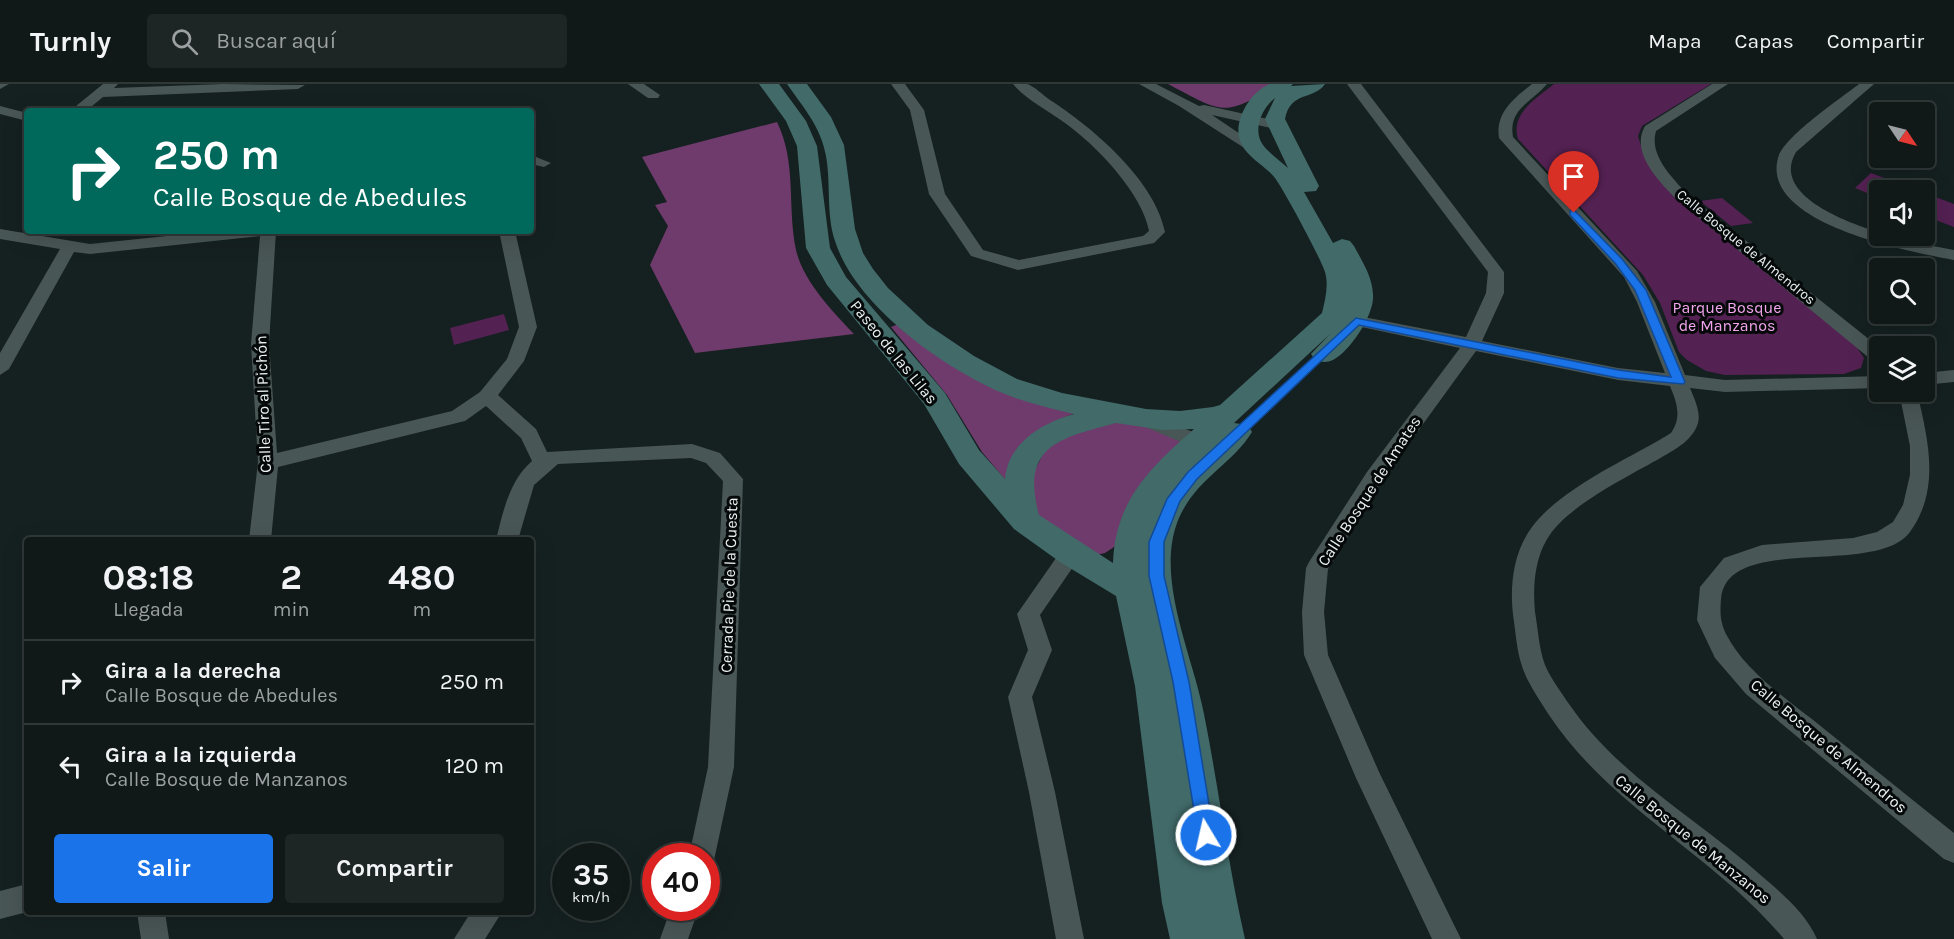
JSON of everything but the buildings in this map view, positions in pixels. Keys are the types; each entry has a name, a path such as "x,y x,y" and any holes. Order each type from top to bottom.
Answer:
{"street":[{"path":"81,108 112,84"},
{"path":"635,84 653,95"},
{"name":"Paseo de las Lilas","path":"769,84 796,121 807,146 814,222 818,248 824,262 858,309 890,342 935,399 969,457 1025,521 1071,554 1131,589"},
{"name":"Paseo de las Lilas","path":"797,84 821,116 833,142 847,244 885,300 949,351 991,377 1032,394 1131,417 1208,446"},
{"path":"898,84 916,110 937,194 977,253 1018,265 1149,240 1157,232 1158,224 1151,208 1091,136 1020,84"},
{"path":"1146,84 1184,103 1261,132"},
{"path":"1190,939 1182,903 1152,684 1131,589 1128,562 1130,537 1142,504 1171,464 1208,446 1345,319 1361,297 1358,272 1261,132 1259,102 1283,84"},
{"path":"1261,132 1276,114 1282,100 1293,92 1315,84"},
{"name":"Calle Bosque de Amates","path":"1354,84 1496,272 1495,293 1472,344 1374,477 1317,568 1313,612 1316,655 1369,778 1447,939"},
{"name":"Calle Bosque de Manzanos","path":"1540,84 1512,107 1504,127 1506,138 1630,275 1646,302 1679,382 1687,404 1688,423 1678,438 1561,510 1540,533 1525,564 1522,604 1534,665 1566,723 1622,784 1760,893 1785,915 1803,939"},
{"name":"Calle Bosque de Almendros","path":"1721,84 1650,129 1647,142 1657,165 1680,195 1869,349"},
{"path":"1867,84 1798,140 1785,158 1785,177 1796,195 1821,215 1863,235 1954,255"},
{"path":"100,93 298,85"},
{"path":"1184,103 1212,122 1261,132"},
{"path":"0,110 24,116"},
{"path":"0,234 29,236 69,247 90,249 232,234"},
{"name":"Calle Tiro al Pichón","path":"260,537 268,462 260,344 268,234"},
{"path":"268,462 458,416 487,396 515,361 528,327 508,234"},
{"path":"0,369 69,247"},
{"path":"1345,319 1618,374 1679,382 1725,386 1869,382"},
{"path":"1225,939 1216,900 1181,682 1158,588 1156,542 1166,512 1233,411 1345,319"},
{"path":"1935,378 1954,376"},
{"path":"487,396 525,428 536,445 542,462 528,475 522,487 508,537"},
{"name":"Calle Bosque de Almendros","path":"1910,402 1920,446 1920,475 1914,505 1901,528 1883,539 1853,546 1762,554 1732,564 1711,587 1708,620 1724,651 1755,687 1954,850"},
{"name":"Paseo de las Lilas","path":"1131,417 1187,421 1233,411"},
{"path":"1025,521 1019,488 1020,476 1028,455 1035,445 1070,423 1131,417"},
{"name":"Cerrada Pie de la Cuesta","path":"542,462 566,454 692,451 713,458 733,478 721,767 706,843"},
{"path":"1070,939 1042,792 1020,698 1040,650 1028,614 1071,554"},
{"path":"0,905 24,899"},
{"path":"151,915 155,939"},
{"path":"468,939 486,915"},
{"path":"674,939 680,921"}],"green space":[{"name":"Parque Bosque de Manzanos","path":"1554,84 1711,84 1642,126 1638,136 1644,155 1673,196 1856,346 1864,358 1861,368 1844,374 1725,375 1706,371 1687,360 1679,352 1660,303 1643,275 1518,139 1518,121 1521,114"},
{"path":"1871,173 1890,180 1869,180 1869,194 1855,188"},
{"path":"1935,197 1954,204 1954,227 1935,220"},
{"path":"1722,198 1753,223 1731,226 1700,201"},
{"path":"504,314 509,330 454,345 450,328"}],"shaded area":[{"path":"1168,84 1276,84 1244,103 1222,108"},
{"path":"777,122 787,153 793,234 800,262 820,295 854,334 695,353 650,265 668,226 655,205 667,202 642,157"},
{"path":"901,323 1078,412 1055,421 1008,483 982,452 947,395 891,327"},
{"path":"1121,422 1140,423 1185,443 1117,545 1105,553 1096,555 1037,520 1031,478 1045,450 1076,430"}],"route":[{"path":"1206,835 1181,682 1156,576 1156,542 1166,512 1192,475 1335,344 1356,321 1618,374 1679,382 1640,290 1619,261 1574,213"}]}
